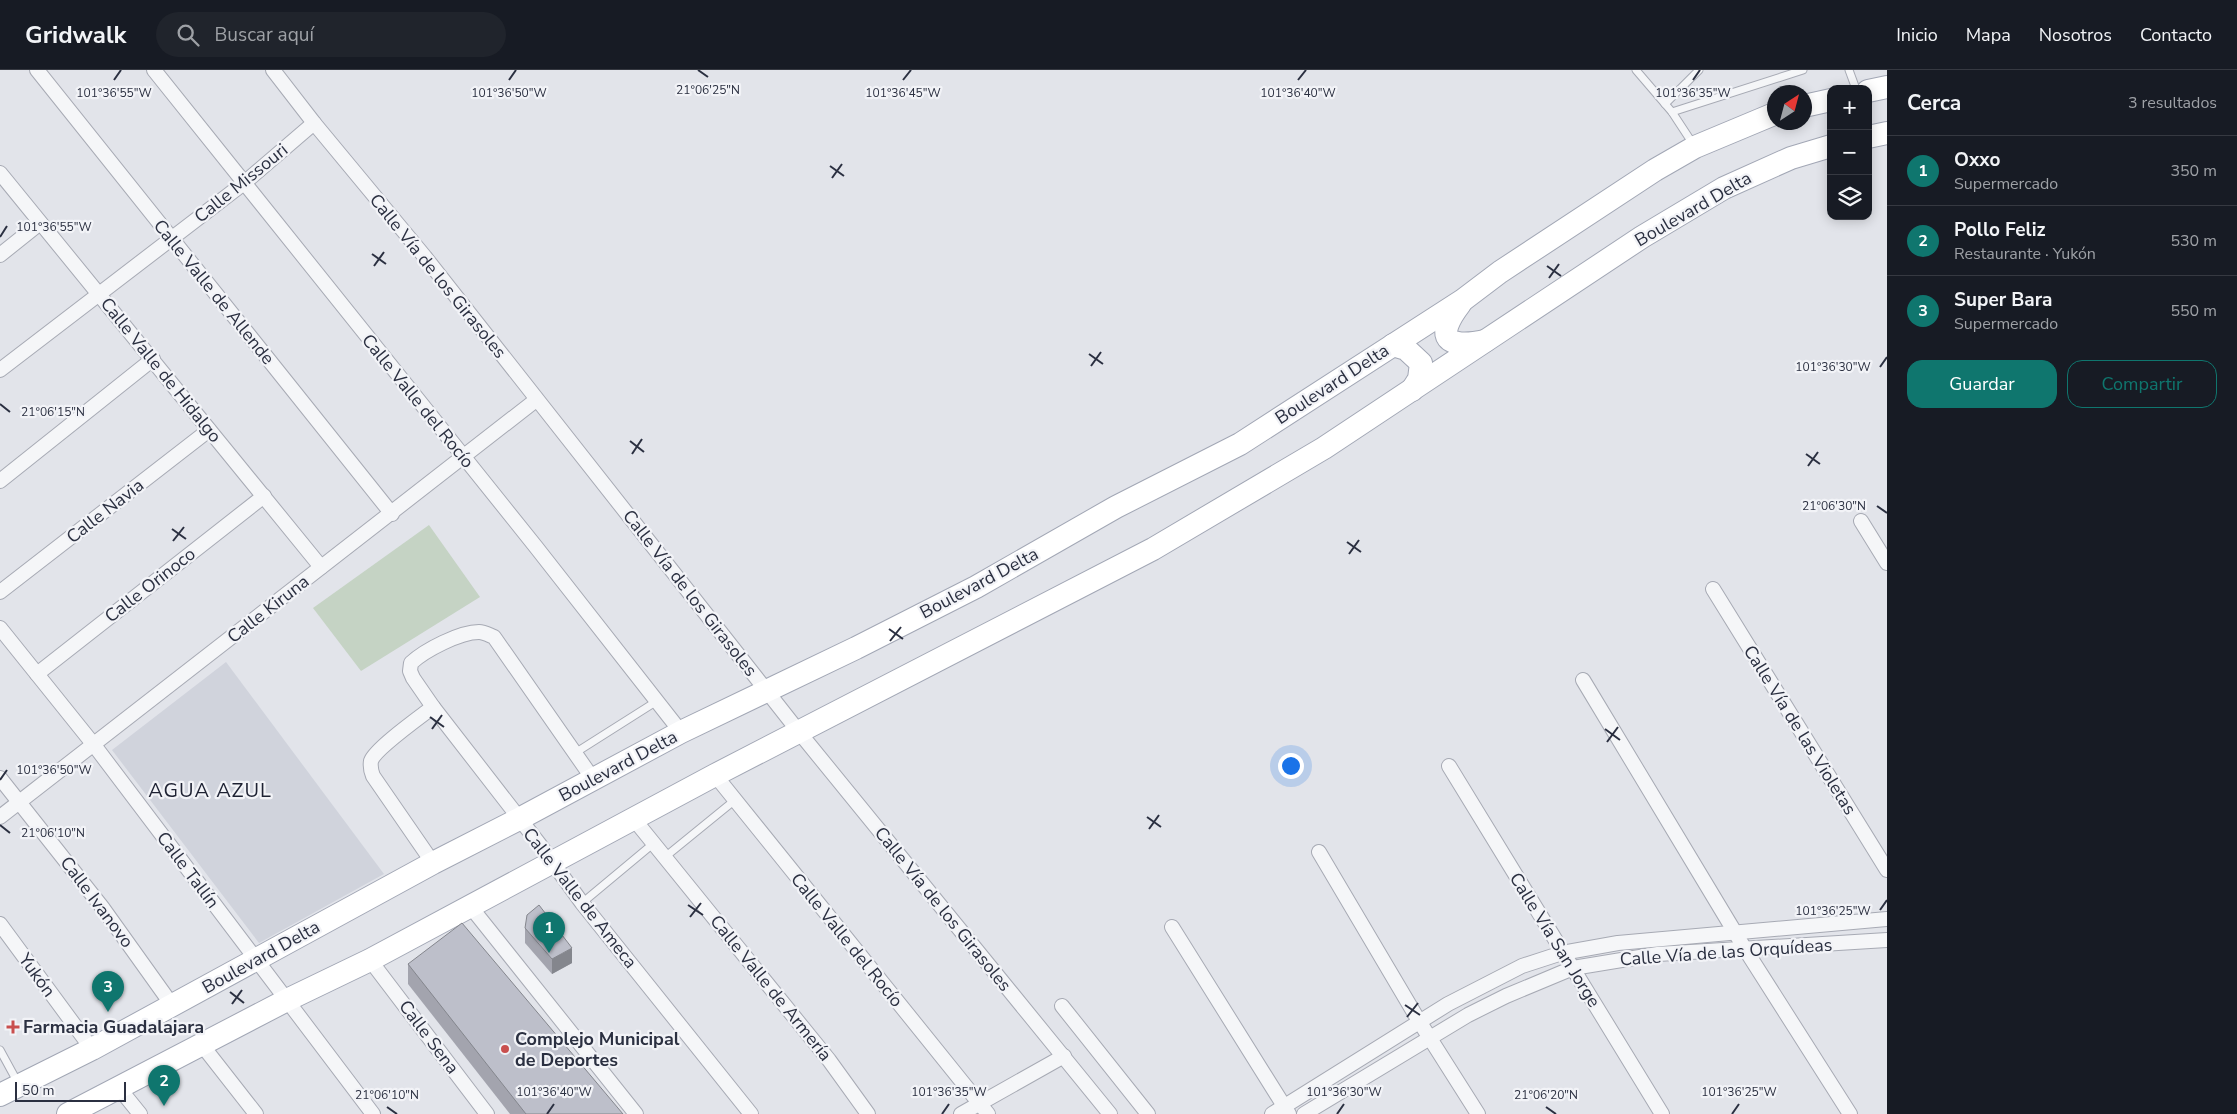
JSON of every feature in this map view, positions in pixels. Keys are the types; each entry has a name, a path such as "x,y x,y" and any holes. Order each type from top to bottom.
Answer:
{"main road":[{"path":"1872,90 1887,87"},
{"path":"1812,104 1827,101"},
{"name":"Boulevard Delta","path":"10,1090 92,1049 432,863 519,819 681,732 976,587 1116,507 1240,444 1463,300 1596,208 1695,147 1767,117"},
{"path":"1872,136 1887,133"},
{"name":"Boulevard Delta","path":"68,1114 287,1000 370,960 633,818 1152,549 1324,448 1642,237 1724,188 1791,158 1827,147"},
{"path":"1463,300 1446,325 1446,336 1449,340 1460,344 1486,341"},
{"path":"1393,345 1406,349 1421,363 1419,379 1412,390"}],"street":[{"name":"Calle Valle de Allende","path":"37,70 171,240 392,514"},
{"name":"Calle Valle del Rocío","path":"154,70 463,458 542,554 681,732"},
{"name":"Calle Vía de los Girasoles","path":"273,70 314,123 425,257 799,732 1110,1114"},
{"name":"Calle Missouri","path":"0,370 244,183 314,123"},
{"name":"Calle Valle de Hidalgo","path":"0,172 40,224 153,359 321,568"},
{"path":"0,255 40,224"},
{"path":"0,481 153,359"},
{"name":"Calle Kiruna","path":"0,817 392,514 536,400"},
{"name":"Calle Navia","path":"0,592 210,430"},
{"name":"Calle Orinoco","path":"37,674 264,496"},
{"path":"1861,521 1887,563"},
{"name":"Calle Vía de las Violetas","path":"1714,590 1887,870"},
{"name":"Calle Tallín","path":"0,628 94,745 373,1114"},
{"name":"Calle Valle de Ameca","path":"575,753 498,642 488,634 480,632 443,642 411,662 410,671 413,678 432,707 582,903 751,1114"},
{"path":"1583,680 1745,949 1850,1114"},
{"path":"432,707 380,749 373,757 371,770 381,788 432,863"},
{"path":"575,753 593,779"},
{"name":"Calle Vía San Jorge","path":"1450,766 1562,953 1662,1114"},
{"name":"Calle Valle del Rocío","path":"715,775 984,1109"},
{"name":"Calle Ivanovo","path":"0,778 102,907 172,1006"},
{"name":"Calle Valle de Armería","path":"633,818 829,1060 868,1114"},
{"path":"1319,852 1419,1021 1478,1114"},
{"path":"470,906 636,1114"},
{"name":"Calle Vía de las Orquídeas","path":"1272,1114 1287,1110 1419,1021 1522,966 1562,953 1618,943 1887,919"},
{"name":"Yukón","path":"0,924 92,1049"},
{"path":"1172,927 1287,1110"},
{"name":"Calle Vía de las Orquídeas","path":"1304,1114 1430,1037 1506,996 1573,968 1658,954 1887,940"},
{"name":"Calle Sena","path":"370,960 487,1114"},
{"path":"1062,1006 1148,1114"},
{"path":"202,1045 256,1114"},
{"path":"961,1114 984,1109 1064,1056"},
{"path":"119,1088 140,1114"}],"lane":[{"path":"1636,70 1672,112 1695,147"},
{"path":"1665,104 1699,70"},
{"path":"1672,112 1804,70"},
{"path":"1849,70 1855,85"},
{"path":"575,753 657,701"},
{"path":"665,857 735,800"},
{"path":"582,903 654,843"},
{"path":"0,1050 10,1090"}],"shaded area":[{"path":"226,662 384,874 259,943 112,750"}],"green space":[{"path":"429,525 480,597 361,671 313,608"}],"building":[{"path":"539,905 572,948 552,959 525,928 527,915"},
{"name":"Complejo Municipal de Deportes","path":"462,923 623,1114 526,1114 408,964"}],"place":[{"name":"Oxxo","path":"549,953"},
{"name":"Super Bara","path":"108,1012"},
{"name":"Farmacia Guadalajara","path":"13,1027"},
{"name":"Complejo Municipal de Deportes","path":"505,1049"},
{"name":"Pollo Feliz","path":"164,1106"}],"district":[{"name":"AGUA AZUL","path":"210,790"}]}
